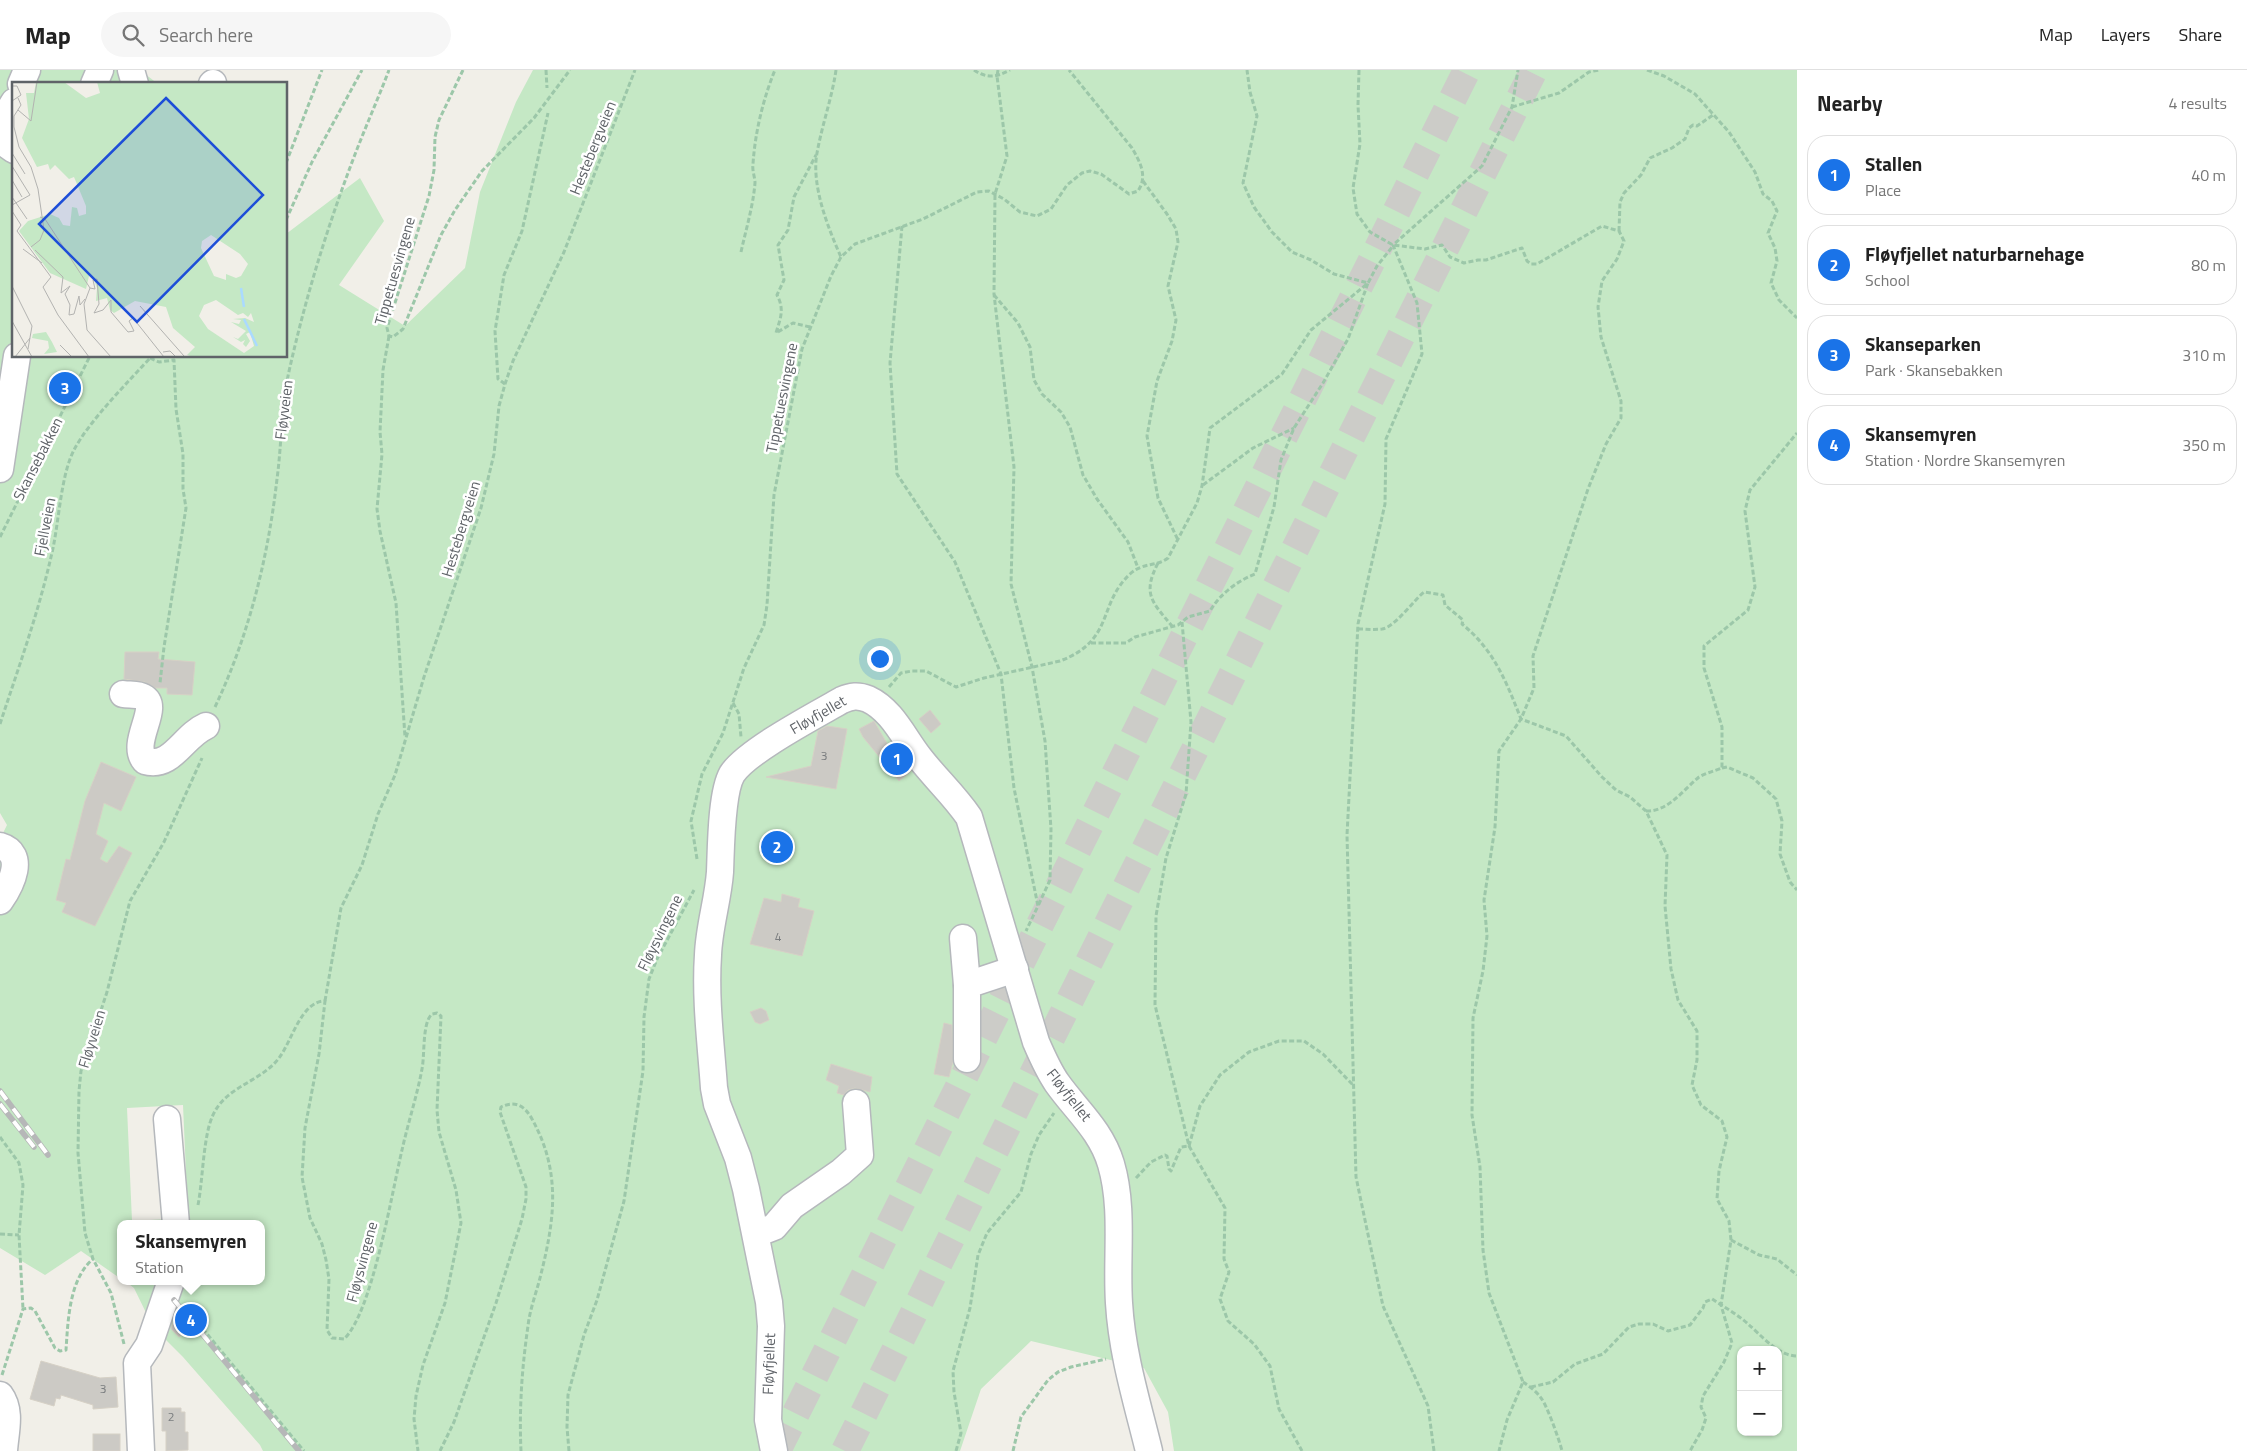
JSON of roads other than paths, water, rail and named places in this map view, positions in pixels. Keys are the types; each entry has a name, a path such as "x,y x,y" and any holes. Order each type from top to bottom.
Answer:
{"street":[{"path":"22,82 27,70"},
{"path":"95,82 100,70"},
{"path":"131,70 135,82"},
{"path":"0,125 12,105"},
{"path":"0,140 12,149"},
{"name":"Skansebakken","path":"0,470 17,358"},
{"path":"123,694 140,696 147,700 149,704 149,715 139,750 145,761 157,764 164,760 192,734 206,726"},
{"name":"Fløyfjellet","path":"774,1451 768,1420 767,1397 771,1326 756,1234 738,1158 719,1111 714,1088 708,965 710,934 720,876 726,793 732,774 753,754 850,696 858,696 869,699 891,717 919,757 959,802 968,817 1036,1042 1045,1064 1067,1095 1090,1122 1102,1141 1111,1162 1117,1189 1117,1267 1124,1350 1149,1451"},
{"path":"0,846 8,849 13,856 16,866 13,878 0,901"},
{"path":"963,938 967,985 967,1059"},
{"path":"967,985 1013,965"},
{"path":"756,1234 774,1227 792,1206 842,1172 860,1154 856,1103"},
{"path":"168,1119 176,1220"},
{"path":"141,1451 137,1363 149,1345 170,1285"},
{"path":"0,1395 6,1407 7,1423 4,1451"}],"tunnel":[{"path":"777,1451 1467,70"},
{"path":"845,1451 1534,70"}],"railway":[{"path":"0,1091 48,1155"},
{"path":"0,1104 34,1147"},
{"path":"174,1300 299,1451"}],"place":[{"name":"Skanseparken","path":"65,388"},
{"name":"Stallen","path":"897,759"},
{"name":"Fløyfjellet naturbarnehage","path":"777,847"},
{"name":"Skansemyren","path":"191,1320"}]}
